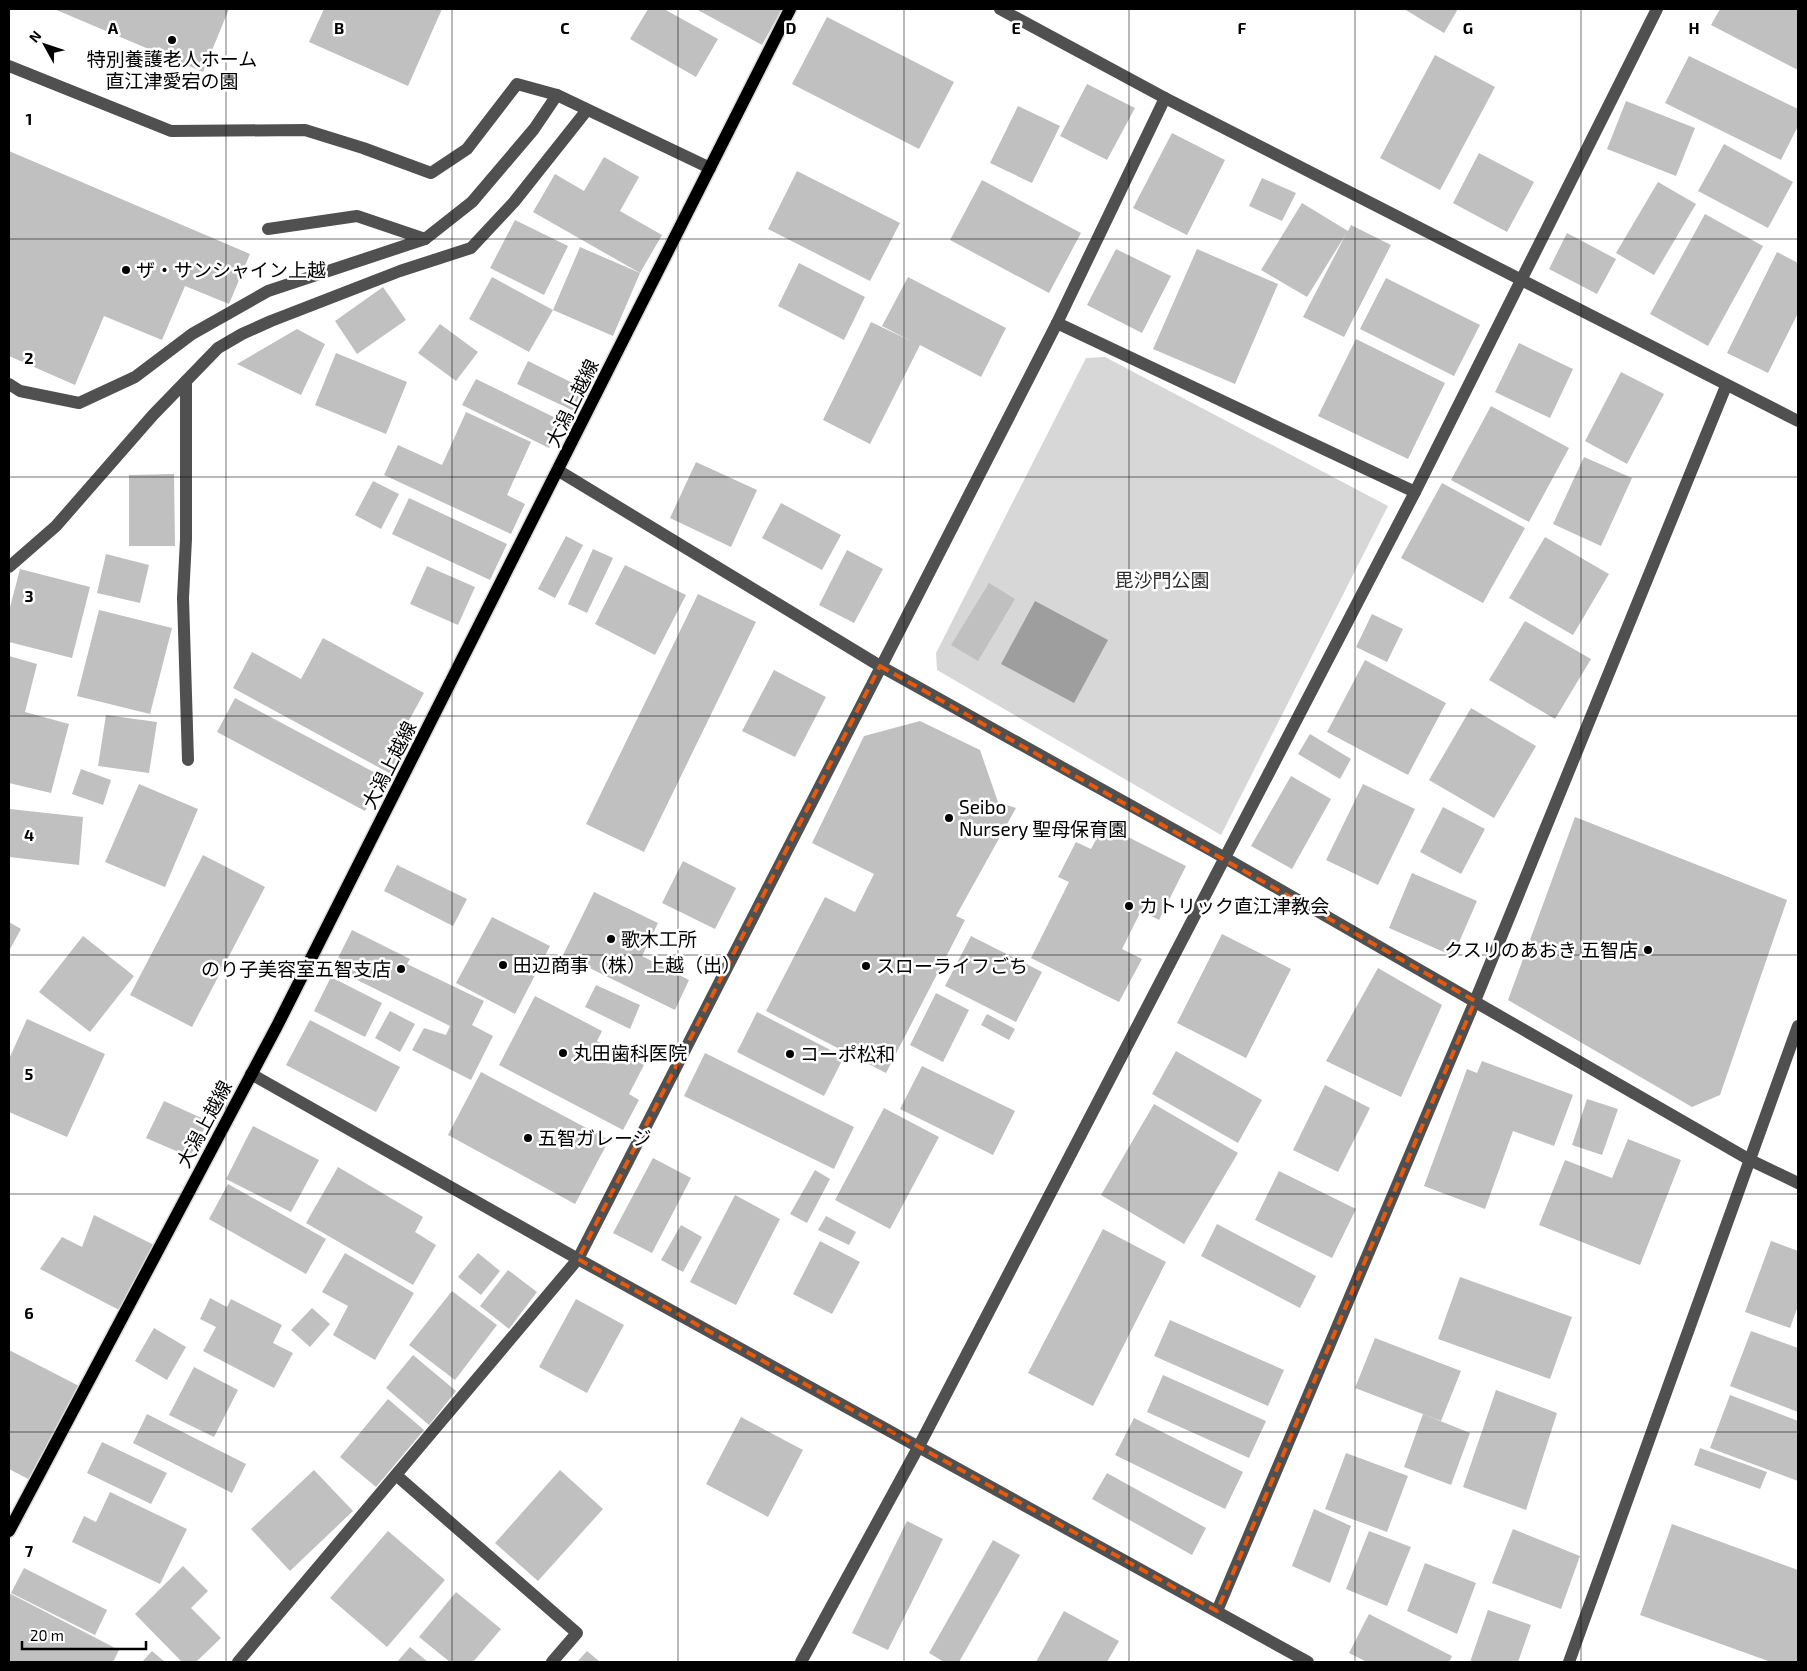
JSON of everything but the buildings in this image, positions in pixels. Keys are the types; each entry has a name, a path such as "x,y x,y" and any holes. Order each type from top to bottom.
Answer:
{"main road":[{"name":"大潟上越線","path":"9,1531 251,1074 559,471 790,9"}],"street":[{"path":"1000,9 1165,98 1726,386 1798,421"},
{"path":"802,1662 919,1446 1415,492 1657,9"},
{"path":"9,66 171,131 305,130 431,173 467,149 517,84 557,95 710,168"},
{"path":"9,384 20,391 79,403 135,377 192,334 268,291 425,239 472,202 534,129 557,95"},
{"path":"238,1662 578,1259 1057,323 1165,98"},
{"path":"9,567 56,526 218,348 242,334 400,271 471,248 514,202 587,110"},
{"path":"268,229 357,216 425,239"},
{"path":"1057,323 1415,492"},
{"path":"186,381 186,539 183,598 188,760"},
{"path":"1216,1611 1475,1001 1726,386"},
{"path":"559,471 880,666 1225,858 1750,1160 1798,1183"},
{"path":"1569,1662 1798,1026"},
{"path":"251,1074 578,1259 1308,1662"},
{"path":"396,1475 577,1633 552,1662"}],"highlighted area":[{"path":"880,666 1475,1001 1217,1611 578,1259"}],"green space":[{"name":"毘沙門公園","path":"1105,357 1388,506 1221,835 937,670 936,653 1086,358"}],"shaded area":[{"path":"1035,601 1108,640 1074,703 1001,664"}],"place":[{"name":"特別養護老人ホーム 直江津愛宕の園","path":"172,40"},
{"name":"ザ・サンシャイン上越","path":"126,270"},
{"name":"Seibo Nursery 聖母保育園","path":"949,818"},
{"name":"カトリック直江津教会","path":"1129,906"},
{"name":"歌木工所","path":"611,939"},
{"name":"クスリのあおき 五智店","path":"1648,950"},
{"name":"田辺商事（株）上越（出）","path":"503,965"},
{"name":"スローライフごち","path":"866,966"},
{"name":"のり子美容室五智支店","path":"401,969"},
{"name":"丸田歯科医院","path":"563,1053"},
{"name":"コーポ松和","path":"790,1054"},
{"name":"五智ガレージ","path":"528,1138"}]}
